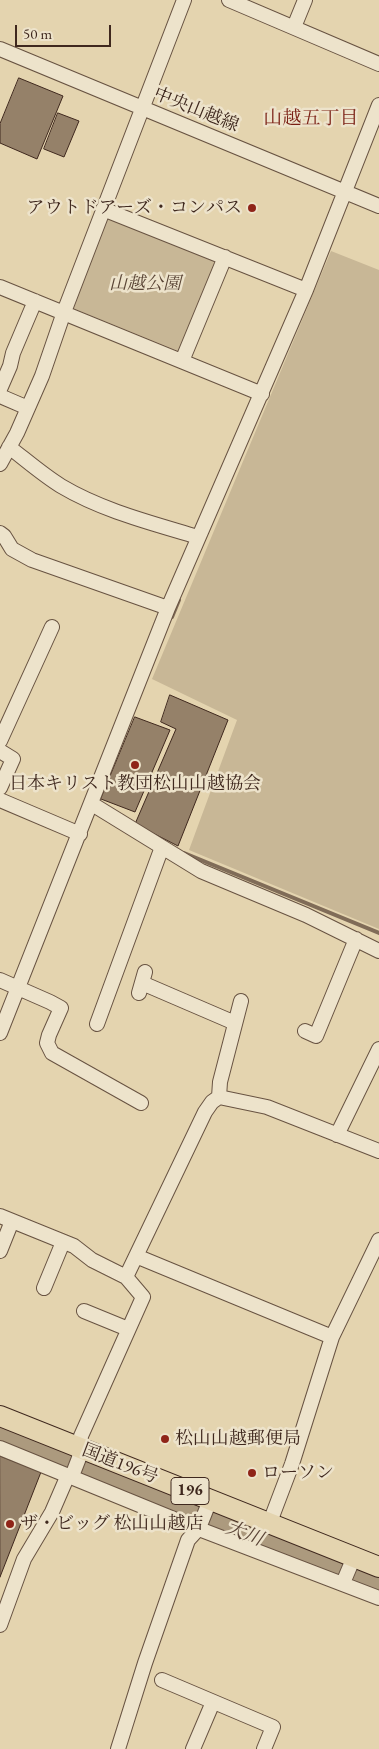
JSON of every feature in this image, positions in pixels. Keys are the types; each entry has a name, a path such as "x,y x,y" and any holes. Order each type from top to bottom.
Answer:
{"highway":[{"name":"国道196号","path":"0,1416 75,1466 208,1506 270,1522 347,1572 379,1567"}],"street":[{"path":"0,464 42,376 64,312 184,0"},
{"path":"229,0 379,64"},
{"path":"294,27 305,0"},
{"name":"中央山越線","path":"0,48 379,206"},
{"path":"0,1033 168,608 306,290 379,105"},
{"path":"103,209 306,290"},
{"path":"182,361 225,257"},
{"path":"0,287 262,394"},
{"path":"0,389 35,301"},
{"path":"0,396 28,408"},
{"path":"9,447 60,486 86,500 198,537"},
{"path":"0,533 8,540 12,549 32,560 168,608"},
{"path":"0,741 52,627"},
{"path":"0,752 13,759 0,788"},
{"path":"0,800 80,834"},
{"path":"92,804 200,871 298,912 379,951"},
{"path":"97,1024 162,847"},
{"path":"305,1031 316,1036 356,939"},
{"path":"0,980 61,1008 47,1043 52,1053 141,1103"},
{"path":"142,983 235,1023"},
{"path":"219,1097 220,1082 241,1001"},
{"path":"337,1135 379,1049"},
{"path":"126,1277 205,1112 212,1102 219,1097 267,1107 379,1151"},
{"path":"0,1251 6,1218 74,1246 92,1260 126,1277 143,1297 81,1436 75,1466 52,1512 6,1593 0,1625"},
{"path":"270,1522 292,1464 332,1337 379,1240"},
{"path":"44,1288 64,1242"},
{"path":"136,1256 332,1337"},
{"path":"84,1311 128,1329"},
{"path":"0,1448 75,1466 200,1527 347,1572 379,1598"},
{"path":"118,1749 145,1663 188,1540 200,1527 208,1506"},
{"path":"162,1680 274,1727 264,1749"},
{"path":"193,1749 213,1702"}],"green space":[{"name":"山越公園","path":"106,215 220,260 181,352 70,307"},
{"path":"331,251 379,270 379,929 189,850 237,720 152,679"}],"building":[{"path":"19,78 63,96 37,159 0,143 0,124"},
{"path":"58,113 79,121 64,157 44,149"},
{"path":"170,695 228,720 178,846 135,824 176,729 161,722"},
{"name":"日本キリスト教団松山山越協会","path":"135,717 170,730 135,812 101,799"},
{"name":"ザ・ビッグ 松山山越店","path":"0,1456 41,1472 0,1577"}],"waterway":[{"path":"172,617 179,600"},
{"path":"184,853 379,933"},
{"name":"大川","path":"0,1434 214,1523 330,1565 379,1586"}],"place":[{"name":"アウトドアーズ・コンパス","path":"252,208"},
{"name":"日本キリスト教団松山山越協会","path":"135,765"},
{"name":"松山山越郵便局","path":"165,1439"},
{"name":"ローソン","path":"252,1473"},
{"name":"ザ・ビッグ 松山山越店","path":"10,1524"}],"district":[{"name":"山越五丁目","path":"311,119"}]}
